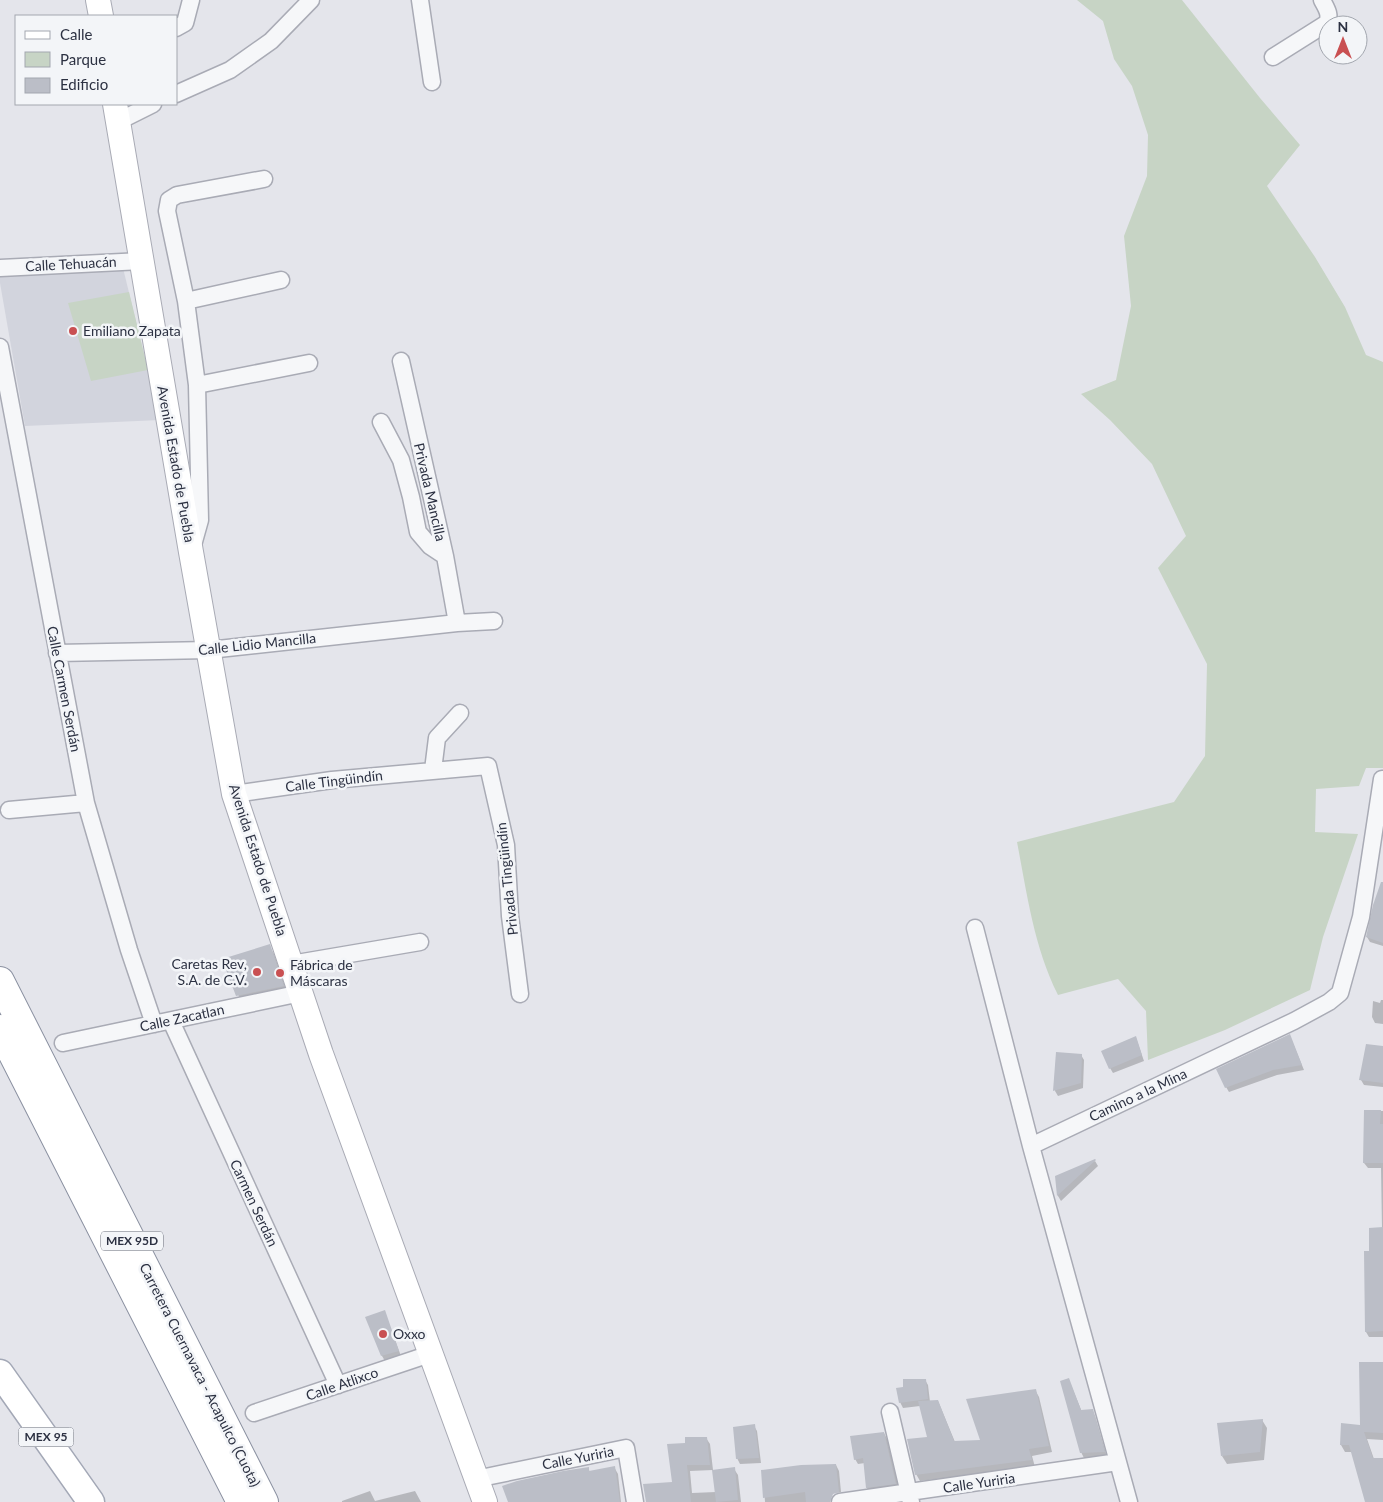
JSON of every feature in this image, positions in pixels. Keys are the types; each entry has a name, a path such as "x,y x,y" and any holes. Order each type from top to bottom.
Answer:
{"highway":[{"name":"Carretera Cuernavaca - Acapulco (Cuota)","path":"0,981 264,1502"},
{"name":"Carretera Cuernavaca - Acapulco (Cuota)","path":"0,1029 241,1502"}],"main road":[{"name":"MEX 95","path":"0,1373 91,1502"}],"street":[{"path":"98,0 101,15"},
{"path":"178,27 185,23 191,0"},
{"path":"178,93 230,70 271,41 311,0"},
{"path":"420,0 432,82"},
{"path":"1273,56 1327,23 1329,18 1328,11 1322,0"},
{"path":"116,113 149,105"},
{"name":"Avenida Estado de Puebla","path":"116,113 234,794 321,1054 485,1502"},
{"path":"191,552 200,520 197,385 186,301 167,211 169,200 177,195 264,179"},
{"name":"Calle Tehuacán","path":"0,268 142,261"},
{"path":"186,301 281,280"},
{"name":"Calle Carmen Serdán","path":"0,347 56,653 86,804 129,950 154,1024"},
{"name":"Privada Mancilla","path":"400,361 445,556 457,623"},
{"path":"197,385 309,363"},
{"path":"381,422 400,460 411,497 418,532 430,546 445,556"},
{"name":"Calle Lidio Mancilla","path":"56,653 209,650 457,623 494,621"},
{"path":"433,770 437,738 460,713"},
{"name":"Calle Tingüindín","path":"234,794 332,780 488,766"},
{"name":"Privada Tingüindín","path":"488,766 506,845 510,916 520,994"},
{"name":"Camino a la Mina","path":"1032,1146 1294,1021 1329,1002 1340,992 1361,917 1382,779"},
{"path":"9,810 86,804"},
{"path":"975,928 1129,1502"},
{"path":"291,964 420,942"},
{"name":"Calle Zacatlan","path":"64,1043 302,993"},
{"name":"Carmen Serdán","path":"171,1021 338,1385"},
{"name":"Calle Atlixco","path":"254,1413 430,1354"},
{"path":"890,1412 910,1497"},
{"name":"Calle Yuriria","path":"476,1479 626,1448 635,1502"},
{"name":"Calle Yuriria","path":"840,1502 910,1497 1118,1462"},
{"path":"71,1473 80,1502"}],"shaded area":[{"name":"Emiliano Zapata","path":"123,268 160,420 25,426 0,283 0,273"}],"green space":[{"path":"1077,0 1182,0 1300,145 1267,186 1315,257 1345,307 1366,355 1383,362 1383,768 1366,768 1359,786 1316,789 1315,832 1358,834 1323,937 1310,990 1225,1030 1148,1060 1146,1011 1118,979 1058,995 1037,939 1017,842 1174,802 1205,756 1207,664 1158,568 1186,536 1152,464 1110,420 1081,394 1116,380 1131,306 1124,236 1147,176 1148,135 1132,86 1114,59 1103,21"},
{"path":"129,292 148,370 91,381 68,303"}],"building":[{"path":"1381,882 1383,882 1383,943 1366,937 1373,905"},
{"name":"Caretas Rev, S.A. de C.V.","path":"270,944 284,986 236,996 222,959"},
{"path":"1290,1034 1302,1065 1273,1070 1225,1088 1216,1069"},
{"path":"1136,1036 1142,1055 1109,1069 1101,1051"},
{"path":"1366,1044 1383,1046 1383,1083 1359,1080"},
{"path":"1056,1052 1082,1054 1081,1083 1053,1091"},
{"path":"1364,1110 1381,1110 1380,1124 1383,1124 1383,1163 1363,1163"},
{"path":"1096,1160 1057,1196 1055,1176"},
{"path":"1383,1227 1383,1331 1365,1332 1364,1251 1369,1251 1369,1228"},
{"path":"385,1310 399,1351 381,1356 365,1317"},
{"path":"1359,1362 1383,1362 1383,1433 1364,1432 1373,1458 1383,1458 1383,1502 1365,1502 1349,1445 1340,1445 1341,1423 1360,1425"},
{"path":"1069,1378 1081,1410 1093,1409 1105,1452 1080,1453 1060,1381"},
{"path":"903,1379 926,1379 928,1399 899,1403 896,1388 903,1387"},
{"path":"1036,1389 1049,1446 1029,1449 1032,1460 915,1475 907,1439 927,1437 918,1401 938,1400 954,1441 980,1440 966,1399"},
{"path":"1263,1419 1260,1452 1221,1456 1217,1423"},
{"path":"755,1424 759,1458 736,1459 733,1427"},
{"path":"884,1432 896,1484 866,1488 863,1458 854,1460 850,1436"},
{"path":"685,1437 707,1437 710,1465 687,1465 691,1502 646,1502 643,1484 672,1482 667,1444 685,1443"},
{"path":"836,1464 839,1492 833,1494 830,1502 806,1502 805,1492 763,1498 761,1470 801,1465"},
{"path":"615,1466 620,1502 508,1502 502,1486 563,1471 589,1467 589,1471"},
{"path":"735,1467 738,1500 716,1502 712,1470"}],"place":[{"name":"Emiliano Zapata","path":"73,331"},
{"name":"Caretas Rev, S.A. de C.V.","path":"257,972"},
{"name":"Fábrica de Máscaras","path":"280,973"},
{"name":"Oxxo","path":"383,1334"}]}
